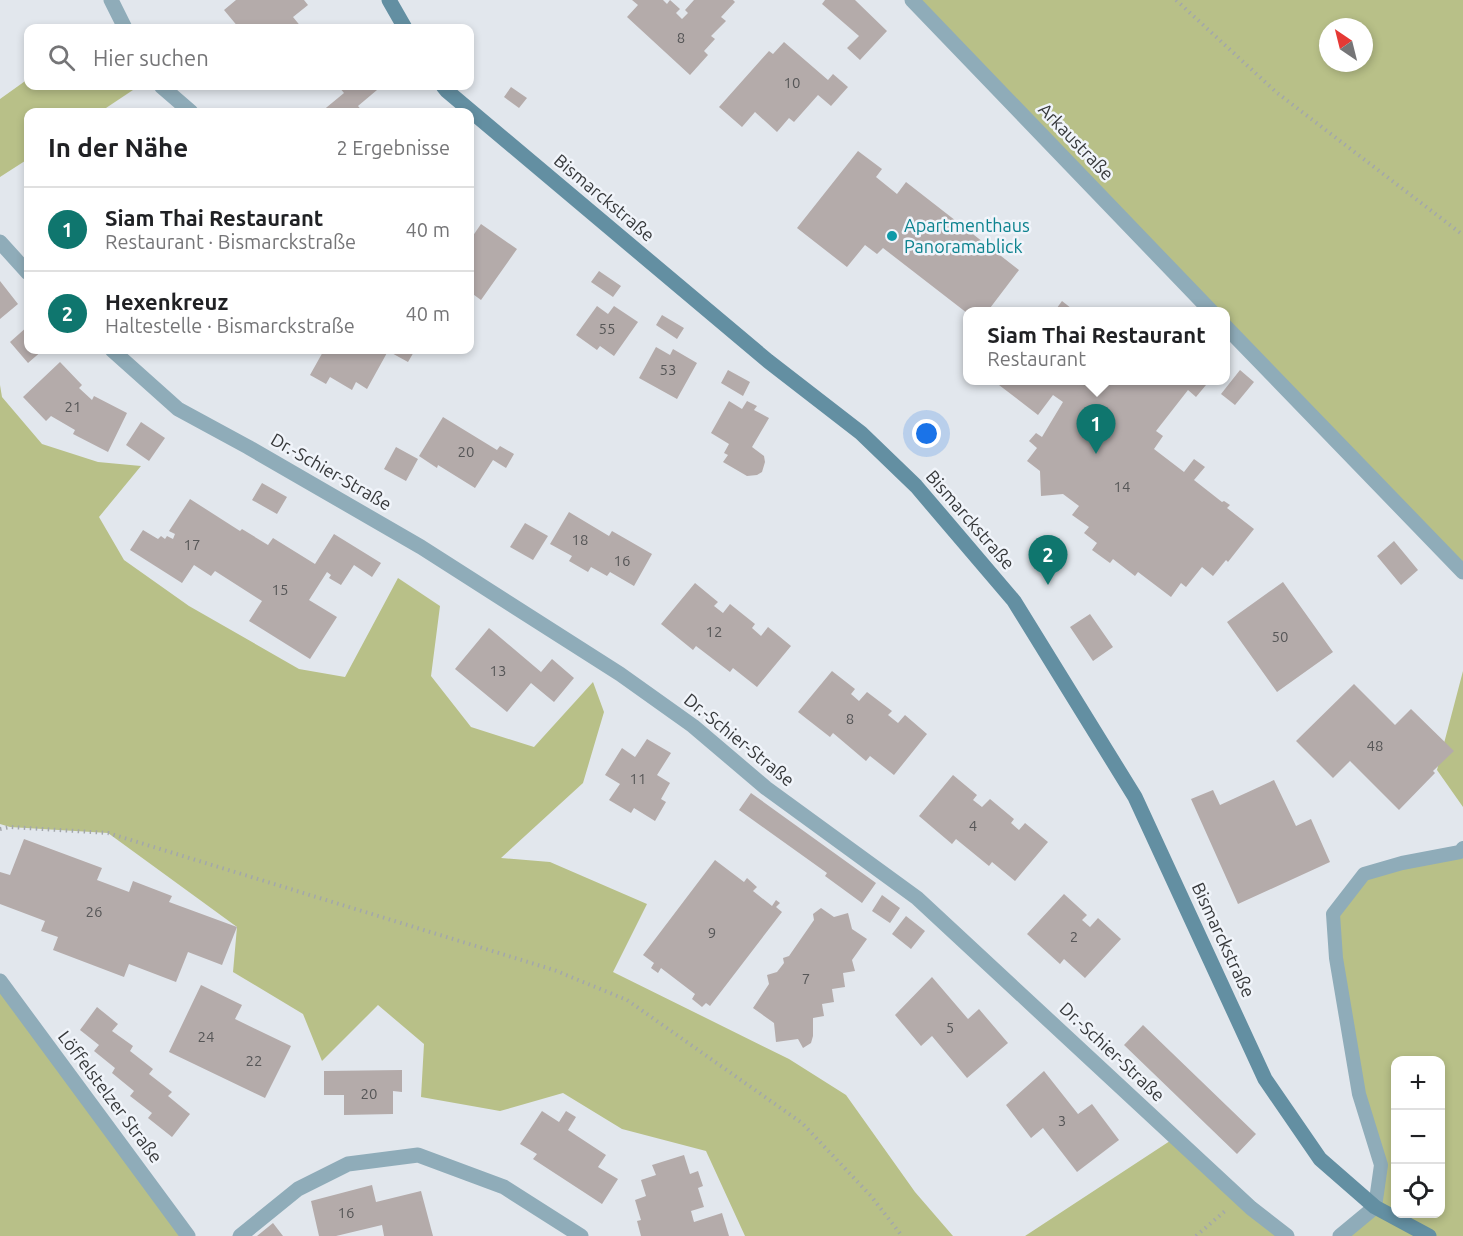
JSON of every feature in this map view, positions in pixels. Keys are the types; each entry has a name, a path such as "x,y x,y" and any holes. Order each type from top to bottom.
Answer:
{"street":[{"path":"111,0 123,24"},
{"path":"389,0 403,24"},
{"name":"Arkaustraße","path":"912,0 1207,307"},
{"path":"166,90 186,108"},
{"name":"Bismarckstraße","path":"447,90 467,108"},
{"name":"Bismarckstraße","path":"474,114 768,361 861,433 916,486 1014,602 1136,797 1265,1079 1320,1160 1375,1207 1429,1236"},
{"path":"0,242 24,269"},
{"path":"1230,331 1463,572"},
{"name":"Dr.-Schier-Straße","path":"116,354 178,409 421,547 620,674 693,726 766,788 917,898 1251,1208 1287,1236"},
{"name":"Löffelstelzer Straße","path":"0,981 188,1236"},
{"path":"240,1236 297,1189 348,1164 418,1155 504,1187 581,1236"},
{"path":"1340,1236 1375,1207"}],"lane":[{"path":"1375,1207 1381,1165 1359,1094 1336,958 1333,914 1364,874 1402,863 1460,852 1463,848"}],"path":[{"path":"1176,0 1276,92 1389,176 1463,235"},
{"path":"0,829 10,827 108,833 554,970 627,1000 802,1123 871,1196 902,1236"},
{"path":"1196,1236 1213,1223"}],"green space":[{"path":"912,0 1463,0 1463,572 1230,331 1230,307 1207,307"},
{"path":"24,82 24,90 133,90 106,108 24,108 24,162 0,177 0,99"},
{"path":"0,385 2,397 42,444 98,462 141,466 99,517 124,560 189,606 299,669 345,677 398,578 440,606 431,676 471,727 534,747 593,682 604,712 583,783 501,858 550,862 647,904 613,972 789,1059 846,1095 915,1192 953,1236 745,1236 706,1151 622,1129 563,1093 500,1111 421,1097 424,1044 378,1005 322,1061 303,1014 233,972 237,927 108,833 10,827 0,824"},
{"path":"1463,671 1463,807 1437,770"},
{"path":"1463,848 1463,1236 1340,1236 1375,1207 1381,1165 1359,1094 1333,914 1364,874"},
{"path":"0,981 188,1236 0,1236"},
{"path":"1176,1137 1287,1236 1025,1236"}],"building":[{"path":"236,0 304,0 308,5 293,17 299,24 236,24 224,10"},
{"path":"632,0 663,0 667,4 670,0 680,9 676,13 682,19 688,13 685,10 694,0 733,0 735,2 721,17 726,21 711,36 715,39 704,51 708,55 690,75 627,17 638,5"},
{"path":"825,0 855,0 887,31 860,60 847,48 859,36 822,4"},
{"path":"784,42 828,80 833,74 848,87 831,106 818,95 794,122 789,118 777,132 755,112 742,127 719,107 769,51 773,54"},
{"path":"511,87 527,98 519,108 504,97"},
{"path":"342,90 377,90 358,106 360,108 326,108 344,93"},
{"name":"Apartmenthaus Panoramablick","path":"858,151 882,169 876,177 897,194 906,182 1019,270 991,307 963,307 963,310 883,248 877,254 865,245 847,267 797,228"},
{"path":"481,224 517,249 481,300 474,295 474,234"},
{"path":"599,271 621,286 613,297 591,282"},
{"path":"0,281 18,304 0,319"},
{"path":"1062,301 1070,307 1058,307"},
{"path":"597,306 608,314 614,306 638,322 614,356 600,346 597,350 576,335"},
{"path":"662,315 684,328 677,339 656,325"},
{"path":"24,330 24,354 38,354 28,363 10,342"},
{"path":"656,347 670,355 673,349 697,363 677,399 639,378"},
{"path":"322,354 386,354 367,389 356,382 352,390 330,377 326,384 310,375"},
{"path":"393,354 413,354 408,362"},
{"path":"60,362 82,385 79,388 92,400 94,396 127,413 108,452 73,434 75,430 51,416 46,421 23,397"},
{"path":"728,370 750,382 743,396 721,383"},
{"path":"1240,370 1254,382 1235,405 1221,394"},
{"path":"999,385 1206,385 1196,397 1188,390 1156,431 1163,436 1154,449 1184,472 1194,459 1205,467 1194,480 1222,502 1230,505 1227,508 1254,529 1228,562 1226,560 1213,576 1202,567 1186,587 1181,583 1171,597 1138,572 1135,576 1113,559 1110,563 1092,550 1097,543 1084,533 1089,527 1072,515 1079,506 1063,494 1041,496 1040,471 1027,461 1037,448 1029,441 1036,433 1042,437 1063,402 1053,395 1038,415"},
{"path":"729,401 742,409 747,401 757,406 754,410 769,418 752,447 764,456 762,472 757,475 747,476 723,462 728,455 724,453 729,444 711,433"},
{"path":"443,417 497,450 500,446 514,454 506,468 493,460 475,488 419,456"},
{"path":"141,422 165,438 149,461 126,445"},
{"path":"396,447 418,459 406,481 384,469"},
{"path":"262,483 287,497 277,514 252,500"},
{"path":"190,499 240,531 242,529 268,545 273,538 315,564 334,534 381,563 372,577 354,565 341,585 329,578 331,575 327,572 309,600 337,617 310,659 249,621 262,601 215,571 211,576 194,565 182,583 130,550 143,530 158,539 161,536 165,539 167,536 173,539 175,534 169,531"},
{"path":"569,512 609,536 612,531 652,554 634,586 610,572 607,576 591,567 588,572 569,561 572,556 550,544"},
{"path":"525,523 548,536 533,560 510,547"},
{"path":"1394,541 1418,570 1401,585 1377,556"},
{"path":"1283,582 1333,652 1277,692 1227,622"},
{"path":"695,583 718,602 714,606 723,613 730,604 755,624 752,628 761,636 768,627 791,646 757,687 733,668 730,672 696,646 693,650 661,624"},
{"path":"1090,614 1113,647 1093,661 1070,627"},
{"path":"489,628 541,672 552,659 574,678 554,702 531,683 507,712 455,669"},
{"path":"832,671 855,689 851,694 859,701 867,692 892,711 888,715 898,723 905,715 927,734 894,775 870,756 866,761 833,733 830,737 798,712"},
{"path":"1354,684 1395,725 1411,709 1454,751 1399,810 1350,761 1333,778 1296,741"},
{"path":"647,739 671,753 657,775 670,783 661,799 666,802 655,821 634,808 631,813 609,800 620,784 605,775 622,748 635,757"},
{"path":"953,775 977,795 973,800 982,807 990,799 1014,819 1011,823 1019,830 1025,823 1048,842 1015,881 992,862 989,866 956,839 952,844 919,816"},
{"path":"1274,780 1296,826 1311,819 1330,862 1238,904 1191,799 1213,790 1220,805"},
{"path":"751,793 876,883 862,903 825,876 827,873 739,810"},
{"path":"24,839 102,868 97,880 129,892 133,881 172,896 169,902 237,927 222,965 188,952 176,982 129,964 124,977 53,950 58,937 41,931 45,921 0,904 0,872 10,875"},
{"path":"715,860 744,882 747,878 757,887 753,891 772,906 776,900 780,903 776,907 782,912 710,1006 706,1003 702,1007 692,999 695,994 661,968 658,973 651,968 654,963 643,955"},
{"path":"1064,894 1087,915 1082,920 1090,927 1098,918 1121,939 1085,978 1064,959 1060,964 1027,934"},
{"path":"882,895 900,908 890,923 872,911"},
{"path":"821,908 834,917 848,913 852,929 867,939 852,960 855,971 843,973 845,987 832,989 834,1002 822,1004 824,1016 813,1018 811,1043 803,1048 798,1039 776,1042 774,1023 753,1008 769,984 767,975 777,972 784,963 783,958 789,956 814,920 813,914"},
{"path":"906,916 925,931 911,949 892,934"},
{"path":"932,977 968,1019 979,1009 1008,1043 967,1078 932,1036 921,1046 895,1015"},
{"path":"201,985 242,1005 235,1019 291,1046 265,1098 169,1052"},
{"path":"97,1007 118,1024 112,1031 133,1046 130,1051 153,1069 149,1074 172,1092 168,1096 190,1114 172,1137 148,1118 152,1113 130,1096 134,1091 112,1073 115,1068 94,1051 99,1045 80,1030"},
{"path":"1143,1025 1256,1134 1237,1154 1124,1045"},
{"path":"402,1070 402,1092 393,1091 393,1114 344,1115 344,1095 324,1095 324,1071"},
{"path":"1044,1071 1078,1114 1092,1104 1119,1140 1077,1172 1043,1128 1031,1138 1006,1105"},
{"path":"542,1111 559,1122 566,1111 576,1117 568,1130 606,1155 598,1167 618,1179 602,1204 533,1159 537,1154 520,1144"},
{"path":"684,1155 690,1174 698,1171 703,1186 698,1188 704,1207 691,1211 694,1222 722,1213 729,1236 641,1236 637,1221 641,1220 635,1200 646,1196 641,1180 656,1175 652,1165"},
{"path":"372,1185 376,1202 421,1191 433,1236 384,1236 382,1225 336,1236 319,1236 311,1201"},
{"path":"273,1223 283,1236 257,1236"}],"place":[{"name":"Apartmenthaus Panoramablick","path":"892,236"},
{"name":"Siam Thai Restaurant","path":"1096,454"},
{"name":"Hexenkreuz","path":"1048,585"}]}
